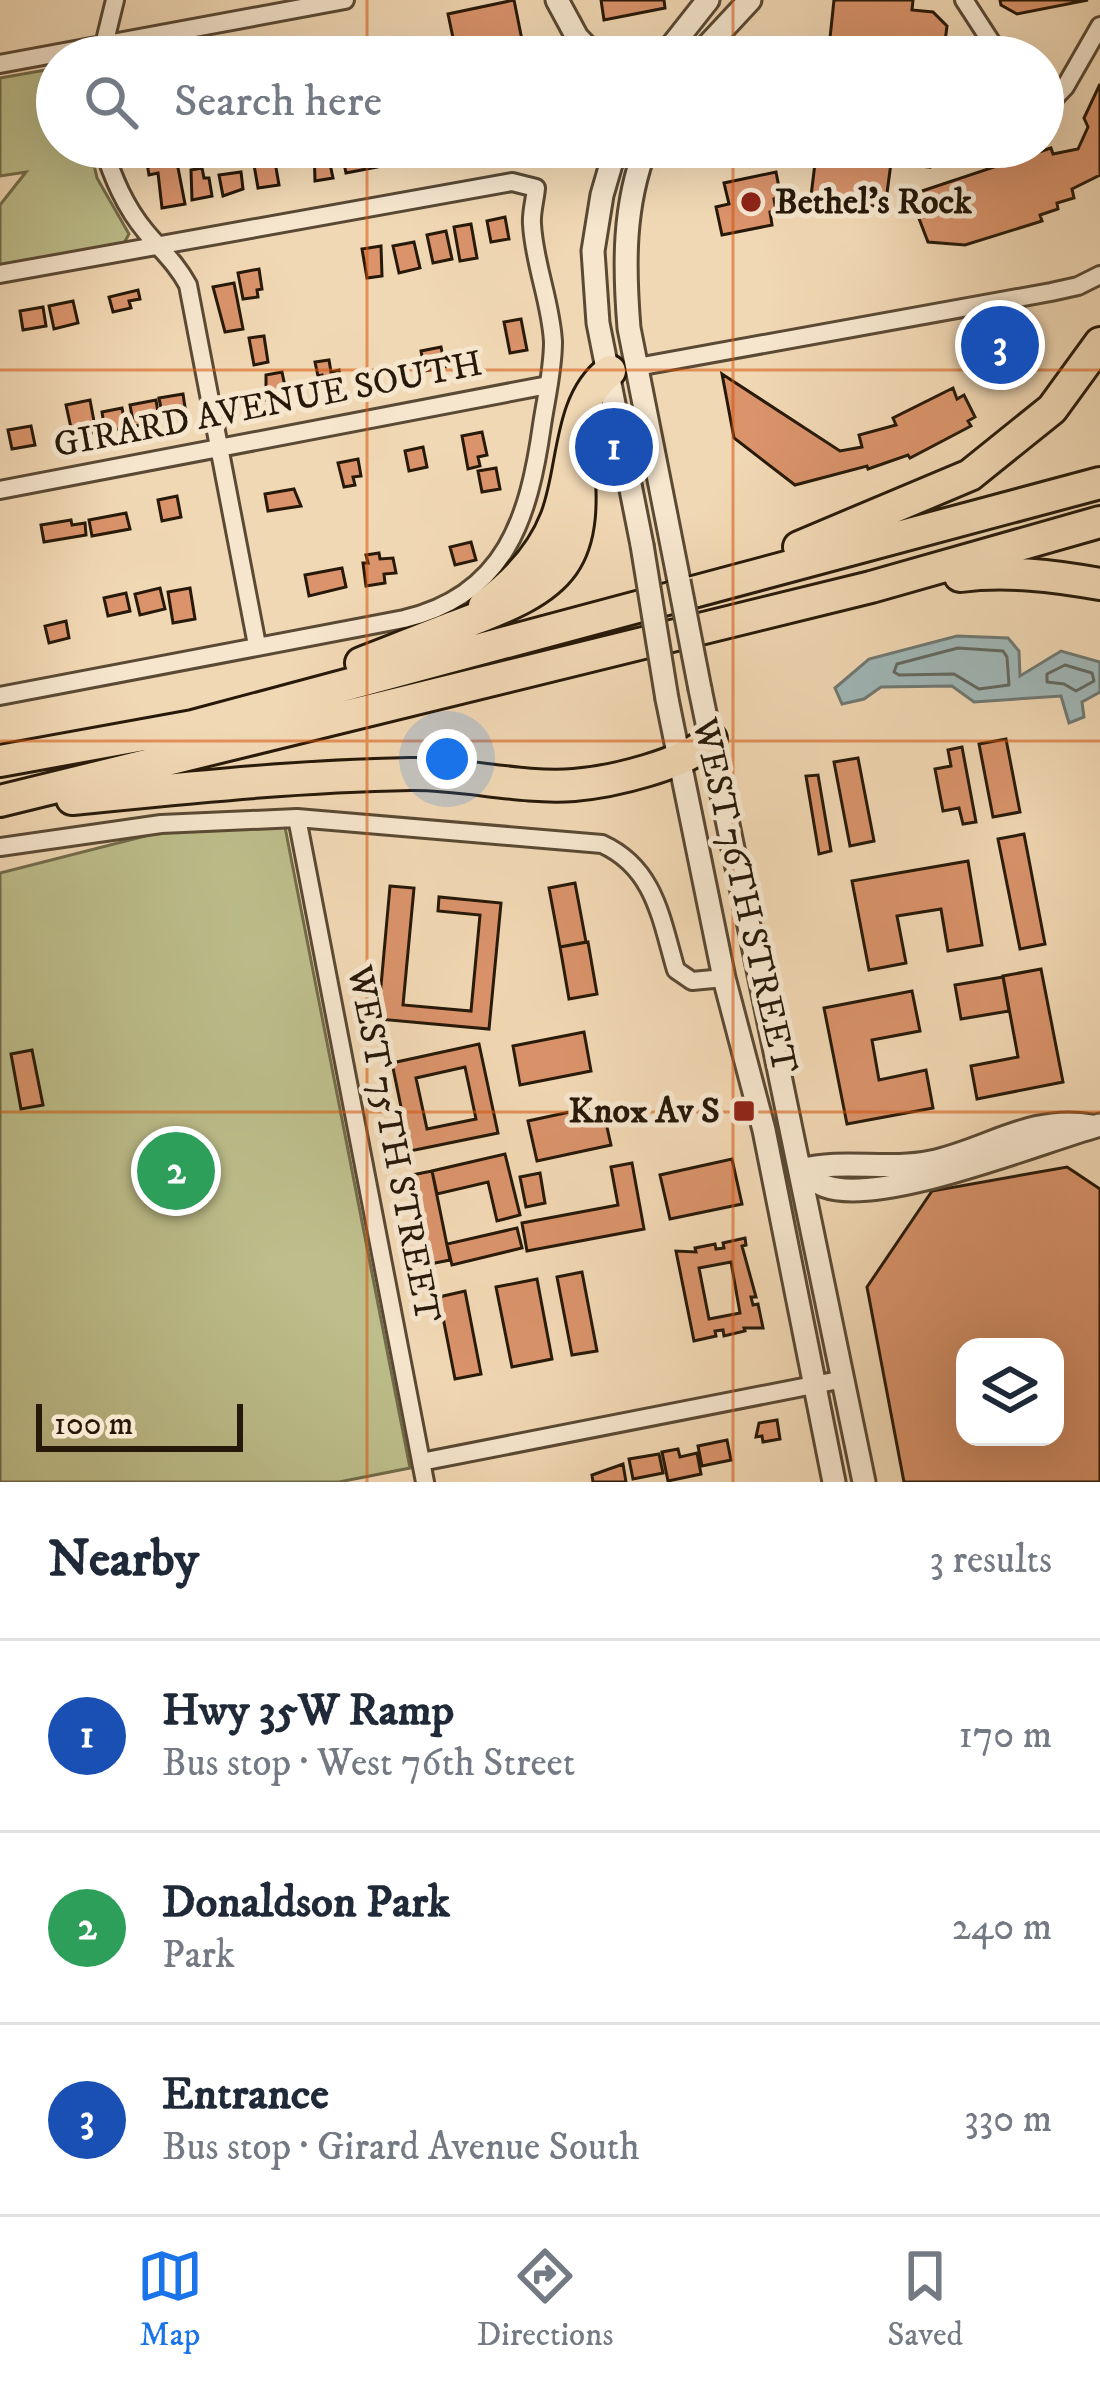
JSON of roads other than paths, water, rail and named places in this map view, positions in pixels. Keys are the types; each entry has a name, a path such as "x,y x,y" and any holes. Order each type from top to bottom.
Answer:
{"highway":[{"path":"680,595 970,475 1052,410 1100,343"},
{"path":"193,726 532,596 565,561 581,516 576,442 592,384 623,369"},
{"path":"0,761 193,726 1100,483"},
{"path":"0,803 871,586 1100,522"},
{"path":"871,586 986,572 1100,584"},
{"path":"0,803 272,780 415,774 574,785 679,762 711,740"}],"street":[{"path":"107,36 115,0"},
{"path":"174,36 345,0"},
{"path":"556,0 576,36"},
{"path":"679,36 708,0"},
{"path":"717,36 750,0"},
{"path":"964,0 987,36"},
{"path":"1064,89 1100,26"},
{"path":"0,64 36,59"},
{"path":"112,168 129,209 188,285 257,645"},
{"name":"WEST 76TH STREET","path":"610,168 593,251 598,323 623,369 670,536 864,1482"},
{"name":"WEST 76TH STREET","path":"641,168 624,242 628,328 623,369 642,545 679,762 835,1482"},
{"path":"0,274 512,182 536,188 532,223 553,340 527,506 506,552 488,573 449,602 421,615 0,696"},
{"path":"623,369 1051,292 1100,275"},
{"name":"GIRARD AVENUE SOUTH","path":"0,490 548,385"},
{"path":"0,847 161,824 297,818 602,844 619,851 643,873 676,970 692,981 724,978"},
{"name":"WEST 75TH STREET","path":"297,818 424,1482"},
{"path":"768,1157 826,1187 886,1185 965,1170 1097,1125"},
{"path":"421,1462 844,1379"}],"water":[{"path":"957,636 1008,638 1019,651 1020,676 1061,651 1100,662 1100,692 1082,702 1084,717 1069,723 1061,696 974,702 952,686 881,687 864,699 842,704 835,688 869,659"}],"place":[{"name":"Bethel's Rock","path":"751,202"},
{"name":"Entrance","path":"1000,345"},
{"name":"Hwy 35W Ramp","path":"614,447"},
{"name":"Knox Av S","path":"744,1111"},
{"name":"Donaldson Park","path":"176,1171"}]}
